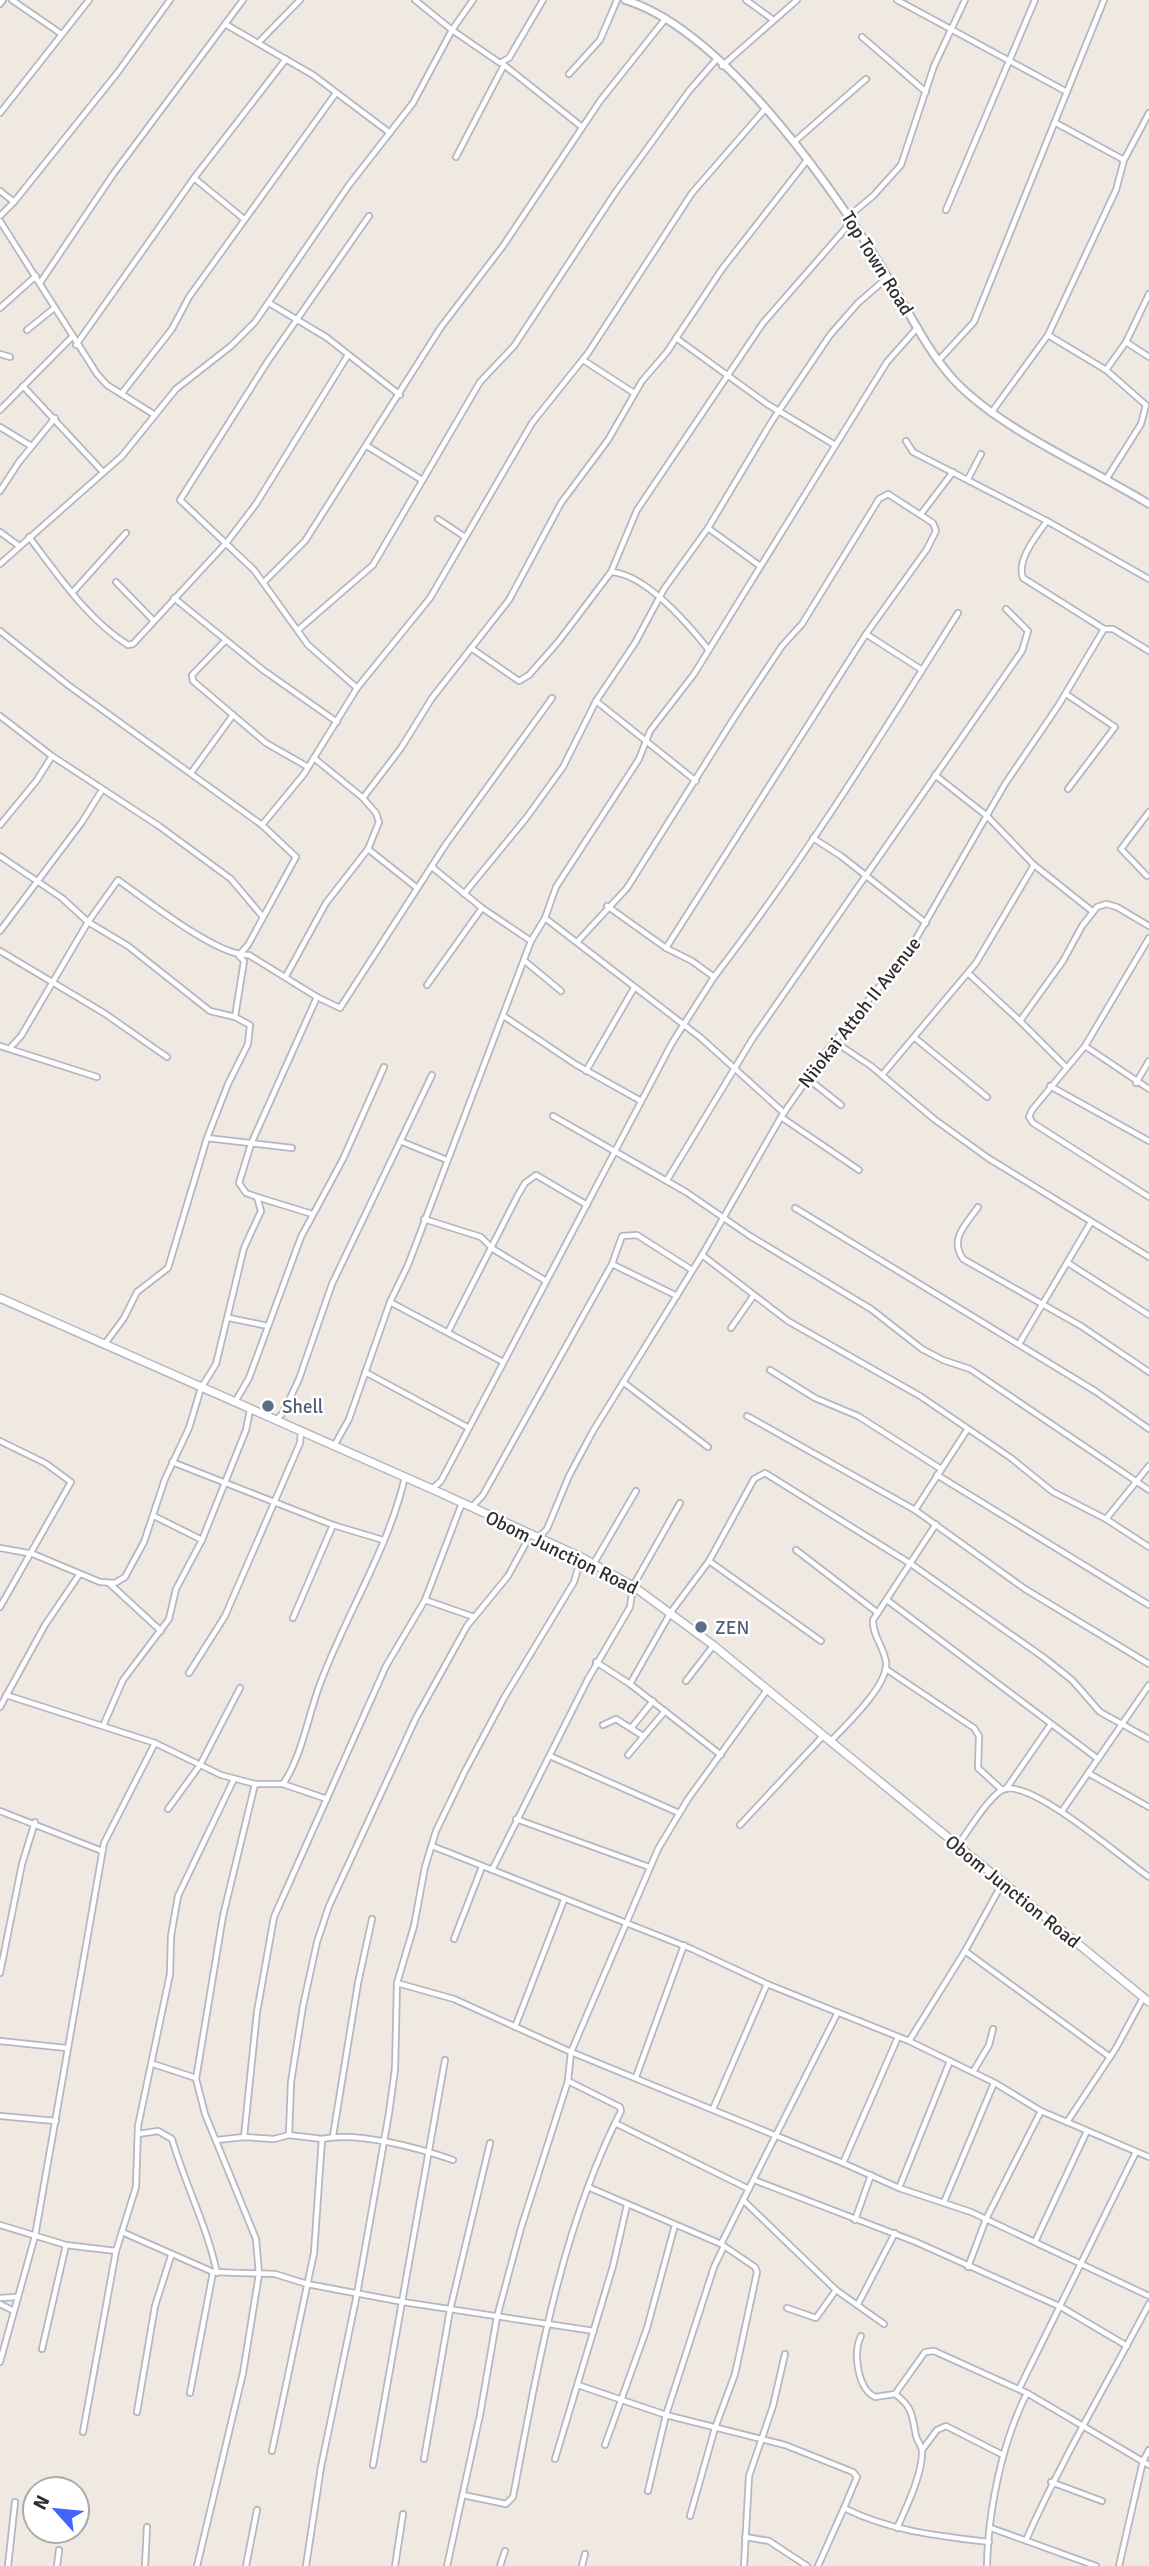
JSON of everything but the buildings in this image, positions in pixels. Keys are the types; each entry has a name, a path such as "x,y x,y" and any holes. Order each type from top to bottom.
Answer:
{"main road":[{"name":"Obom Junction Road","path":"0,1298 432,1489 581,1557 633,1586 671,1612 829,1743 1004,1880 1146,2000"}],"street":[{"path":"12,0 60,33"},
{"path":"0,113 60,33 89,0"},
{"path":"155,415 97,374 71,338 36,275 0,219 118,72 170,0"},
{"path":"40,284 114,173 243,0"},
{"path":"259,42 300,0"},
{"path":"415,0 582,127"},
{"path":"0,564 122,456 181,384 242,336 269,303 349,185 413,103 452,30 473,0"},
{"path":"456,157 502,64 509,58 543,0"},
{"path":"569,74 600,40 617,0"},
{"name":"Top Town Road","path":"625,0 667,18 716,60 794,142 851,218 939,360 953,378 991,413 1149,504"},
{"path":"746,0 772,19"},
{"path":"722,66 772,19 797,0"},
{"path":"897,0 1067,92"},
{"path":"471,648 519,681 529,675 558,642 611,572 637,510 727,373 785,293 901,165 934,66 965,0"},
{"path":"946,210 1035,0"},
{"path":"939,360 974,322 1104,0"},
{"path":"264,582 305,541 441,327 503,246 582,127 667,18"},
{"path":"225,24 286,59 390,133"},
{"path":"862,37 926,92"},
{"path":"76,345 194,178 286,59"},
{"path":"298,630 373,565 480,382 514,346 617,190 689,91 716,60"},
{"path":"794,142 866,79"},
{"path":"122,393 172,329 189,297 336,93"},
{"path":"262,825 309,767 357,688 430,598 532,423 583,360 692,193 765,109"},
{"path":"991,413 1048,335 1116,190 1124,160 1149,113"},
{"path":"1056,123 1124,160"},
{"path":"363,798 401,748 432,698 509,600 561,503 608,440 634,393 676,338 722,269 808,159"},
{"path":"194,178 244,219"},
{"path":"0,191 14,202"},
{"path":"357,688 318,656 264,582 227,542 180,500 296,320 369,216"},
{"path":"0,308 36,275"},
{"path":"464,894 527,817 563,766 596,701 624,661 659,598 708,528 835,328 888,277"},
{"path":"1106,370 1126,342 1149,294"},
{"path":"269,303 348,355 400,395"},
{"path":"27,330 53,309"},
{"path":"334,1446 349,1419 390,1302 408,1265 526,962 531,941 545,918 556,887 639,759 644,742 709,649 887,362 918,327"},
{"path":"1048,335 1106,370 1148,403 1141,424 1107,478"},
{"path":"0,410 71,338"},
{"path":"676,338 780,412 835,445"},
{"path":"1126,342 1149,357"},
{"path":"0,354 10,357"},
{"path":"29,537 72,593 128,645 133,644 227,542 271,482 348,355"},
{"path":"583,360 634,393"},
{"path":"23,386 103,472"},
{"path":"0,491 31,446 55,418"},
{"path":"0,427 31,446"},
{"path":"906,441 913,452 1047,521 1149,579"},
{"path":"367,446 422,480"},
{"path":"968,479 981,454"},
{"path":"921,514 953,472"},
{"path":"578,941 607,906 627,888 782,646 802,624 878,499 888,494 935,525 935,536 866,634 666,948"},
{"path":"438,519 464,537"},
{"path":"1047,521 1020,568 1023,578 1104,629 1113,629 1149,651"},
{"path":"708,528 760,566"},
{"path":"0,532 19,546"},
{"path":"72,593 126,533"},
{"path":"611,572 627,576 659,598 685,621 709,649"},
{"path":"116,582 153,620"},
{"path":"174,598 225,641 337,722"},
{"path":"667,1180 735,1068 864,875 1028,639 1025,625 1006,609"},
{"path":"432,1489 440,1481 683,1024 714,977 755,926 892,722 958,613"},
{"name":"Niiokai Attoh II Avenue","path":"538,1538 547,1529 575,1464 702,1255 782,1115 807,1078 900,962 926,923 987,816 1066,694 1104,629"},
{"path":"1,634 262,825 296,857 248,945 239,955"},
{"path":"866,634 922,670"},
{"path":"225,641 192,678 266,743 309,767"},
{"path":"1066,694 1115,727 1068,789"},
{"path":"10,1048 25,1029 88,922 117,880 209,943 239,955 249,955 340,1008 417,888 552,698"},
{"path":"596,701 696,781"},
{"path":"191,773 233,715"},
{"path":"0,716 52,756 231,879 263,917"},
{"path":"0,726 5,720"},
{"path":"0,825 37,780 52,756"},
{"path":"286,976 326,904 368,849 379,818 363,798 314,758"},
{"path":"936,775 987,816 1034,865 1092,911"},
{"path":"0,931 102,790"},
{"path":"1147,876 1121,849 1149,812"},
{"path":"813,838 926,923"},
{"path":"368,849 417,888"},
{"path":"0,856 68,903 88,922 128,946 210,1011 235,1017 250,1025 251,1035 207,1138 168,1268 137,1292 124,1318 104,1345"},
{"path":"882,1075 968,973 1034,865"},
{"path":"432,867 482,908 531,941"},
{"path":"1020,1021 1063,961 1092,911 1106,904 1149,926"},
{"path":"607,906 666,948 692,961 714,977"},
{"path":"427,985 482,908"},
{"path":"545,918 683,1024 735,1068 782,1115 859,1170"},
{"path":"1149,938 1084,1046 1065,1066 1029,1117 1032,1123 1149,1196"},
{"path":"0,951 104,1013 167,1057"},
{"path":"235,1017 244,961 239,955"},
{"path":"526,962 561,991"},
{"path":"968,973 1065,1066"},
{"path":"586,1071 634,988"},
{"path":"312,1214 246,1193 240,1186 251,1144 317,997"},
{"path":"505,1016 586,1071 641,1101"},
{"path":"915,1038 987,1097"},
{"path":"835,1042 882,1075 933,1119 988,1157 1149,1257"},
{"path":"1084,1046 1149,1090"},
{"path":"1,1048 10,1048 97,1077"},
{"path":"1136,1083 1149,1061"},
{"path":"234,1403 249,1378 312,1214 343,1158 384,1067"},
{"path":"275,1420 283,1413 299,1379 332,1284 366,1220 432,1075"},
{"path":"807,1078 841,1105"},
{"path":"1050,1086 1149,1141"},
{"path":"553,1116 667,1180 750,1236 872,1309 922,1349 970,1369 1036,1411 1149,1490"},
{"path":"207,1138 292,1148"},
{"path":"400,1141 447,1160"},
{"path":"448,1332 493,1249 518,1195 530,1178 536,1175 587,1205"},
{"path":"0,1548 33,1554 79,1575 108,1583 115,1583 125,1577 154,1516 172,1462 189,1428 201,1388 216,1364 244,1248 261,1211 257,1196"},
{"path":"978,1207 956,1240 956,1249 963,1259 1043,1307 1081,1326 1149,1372"},
{"path":"795,1208 1019,1344 1149,1429"},
{"path":"424,1219 471,1233 547,1281"},
{"path":"1019,1344 1091,1222"},
{"path":"471,1508 483,1495 612,1264 622,1236 628,1233 657,1245 692,1270"},
{"path":"702,1255 788,1321 920,1396 1031,1473 1053,1492 1106,1519 1149,1547"},
{"path":"1068,1263 1149,1315"},
{"path":"612,1264 677,1296"},
{"path":"731,1328 754,1295"},
{"path":"390,1302 503,1362"},
{"path":"229,1318 268,1326"},
{"path":"770,1370 815,1398 858,1416 941,1469"},
{"path":"365,1372 467,1427"},
{"path":"623,1382 709,1447"},
{"path":"103,1726 123,1680 169,1619 176,1589 202,1540 246,1430 250,1410"},
{"path":"747,1416 915,1510 1025,1589 1149,1664"},
{"path":"915,1510 967,1430"},
{"path":"189,1673 225,1616 300,1443 301,1432"},
{"path":"0,1441 45,1463 71,1482 33,1554 0,1607"},
{"path":"172,1462 333,1525 383,1540"},
{"path":"1106,1519 1149,1466"},
{"path":"630,1684 671,1612 709,1561 747,1489 759,1474 765,1473 911,1564 1043,1657 1072,1680 1100,1712 1121,1726 1149,1739"},
{"path":"937,1475 1149,1605"},
{"path":"283,1784 320,1683 374,1568 400,1502 405,1477"},
{"path":"593,1564 636,1491"},
{"path":"244,2137 257,2012 274,1917 386,1666 425,1600 462,1503"},
{"path":"492,1870 596,1662 630,1607 633,1586 680,1503"},
{"path":"154,1516 202,1540"},
{"path":"829,1743 860,1709 886,1669 886,1659 872,1628 878,1613 936,1524"},
{"path":"292,1618 333,1525"},
{"path":"289,2135 291,2082 303,2006 317,1942 329,1906 416,1718 474,1617 508,1576 526,1543 526,1532"},
{"path":"796,1550 878,1613"},
{"path":"306,2566 321,2468 357,2294 384,2143 394,2069 397,1983 432,1846 465,1771 504,1698 574,1582 581,1557"},
{"path":"709,1561 821,1641"},
{"path":"0,1707 46,1625 79,1575"},
{"path":"108,1583 161,1631"},
{"path":"425,1600 474,1617"},
{"path":"887,1600 1098,1759"},
{"path":"686,1681 713,1646"},
{"path":"596,1662 653,1701 721,1755"},
{"path":"886,1669 974,1728 980,1746 976,1760 978,1768 1004,1790"},
{"path":"1062,1811 1149,1685"},
{"path":"168,1809 200,1765 240,1688"},
{"path":"447,2566 495,2338 497,2317 521,2228 568,2081 571,2052 606,1975 649,1867 679,1814 768,1690"},
{"path":"6,1695 155,1743 234,1779 255,1784 283,1784 327,1800"},
{"path":"632,1727 653,1701"},
{"path":"628,1755 665,1711"},
{"path":"603,1725 616,1719 643,1736"},
{"path":"958,1845 1004,1790 1051,1724"},
{"path":"740,1825 822,1737"},
{"path":"0,2362 12,2310 35,2236 102,1851 127,1792 155,1743"},
{"path":"550,1756 679,1814"},
{"path":"1088,1773 1149,1807"},
{"path":"82,2432 116,2251 136,2187 138,2134 170,1974 171,1936 178,1896 234,1779"},
{"path":"197,2566 243,2373 259,2274 256,2239 199,2098 196,2079 223,1916 255,1784"},
{"path":"1004,1790 1014,1788 1062,1811 1149,1877"},
{"path":"0,1811 35,1822 102,1851"},
{"path":"516,1819 649,1867"},
{"path":"0,1973 22,1864 35,1822"},
{"path":"432,1846 684,1945 837,2014 898,2036 995,2083 1041,2111 1149,2157"},
{"path":"454,1939 482,1867"},
{"path":"909,2041 965,1951 1004,1880"},
{"path":"515,2028 564,1900"},
{"path":"333,2136 358,1983 372,1919"},
{"path":"636,2077 684,1945"},
{"path":"965,1951 1110,2057"},
{"path":"397,1983 454,1999 571,2052 843,2162 899,2189 986,2218 1149,2296"},
{"path":"713,2109 767,1984"},
{"path":"1067,2122 1146,2000"},
{"path":"648,2491 666,2415 714,2267 743,2200 837,2014"},
{"path":"973,2072 989,2045 993,2029"},
{"path":"843,2162 898,2036"},
{"path":"0,2041 66,2048"},
{"path":"373,2465 444,2060"},
{"path":"899,2189 950,2061"},
{"path":"153,2064 196,2079"},
{"path":"463,2495 506,2504 511,2501 546,2322 587,2187 620,2107 568,2081"},
{"path":"944,2202 995,2083"},
{"path":"968,2267 986,2218 1041,2111"},
{"path":"0,2116 56,2121"},
{"path":"615,2123 749,2189"},
{"path":"1035,2242 1087,2131"},
{"path":"138,2134 158,2132 172,2139 182,2173 211,2244 215,2273 190,2393"},
{"path":"218,2140 244,2137 274,2139 289,2135 322,2139 333,2136 430,2152 453,2160"},
{"path":"272,2451 314,2253 322,2139"},
{"path":"424,2459 450,2310 490,2143"},
{"path":"1019,2389 1136,2152"},
{"path":"855,2220 871,2175"},
{"path":"754,2180 895,2233 1061,2307 1127,2346"},
{"path":"587,2187 723,2245 757,2272 734,2374 715,2428 690,2516"},
{"path":"743,2200 836,2290 884,2324"},
{"path":"555,2459 594,2331 628,2205"},
{"path":"0,2225 66,2245 116,2251"},
{"path":"605,2445 618,2400 647,2328 675,2225"},
{"path":"122,2231 171,2256 215,2273 292,2277 307,2284 357,2294 594,2331"},
{"path":"858,2304 895,2233"},
{"path":"41,2349 66,2245"},
{"path":"137,2412 155,2306 171,2256"},
{"path":"787,2308 816,2318 836,2290"},
{"path":"0,2301 16,2297"},
{"path":"0,2301 12,2310"},
{"path":"1026,2540 1051,2482 1086,2426 1149,2304"},
{"path":"861,2336 855,2353 866,2388 875,2397 895,2394 925,2352 934,2351 1027,2393 1149,2465"},
{"path":"744,2566 749,2476 785,2354"},
{"path":"578,2385 666,2415 786,2445 853,2473 857,2477 856,2482 818,2566"},
{"path":"987,2566 1003,2455 1015,2415 1027,2393"},
{"path":"895,2394 909,2406 922,2450"},
{"path":"897,2528 911,2496 922,2450 937,2430 946,2426 1003,2455"},
{"path":"1119,2566 1143,2462 1149,2450"},
{"path":"1051,2482 1102,2501"},
{"path":"8,2566 15,2501"},
{"path":"844,2508 897,2528 927,2535 989,2542"},
{"path":"246,2566 257,2510"},
{"path":"395,2566 403,2514"},
{"path":"145,2566 147,2527"},
{"path":"991,2528 1096,2566"},
{"path":"745,2537 769,2541 807,2566"},
{"path":"57,2566 59,2550"},
{"path":"500,2566 505,2551"},
{"path":"582,2566 585,2554"}],"place":[{"name":"Shell","path":"268,1406"},
{"name":"ZEN","path":"701,1627"}]}
